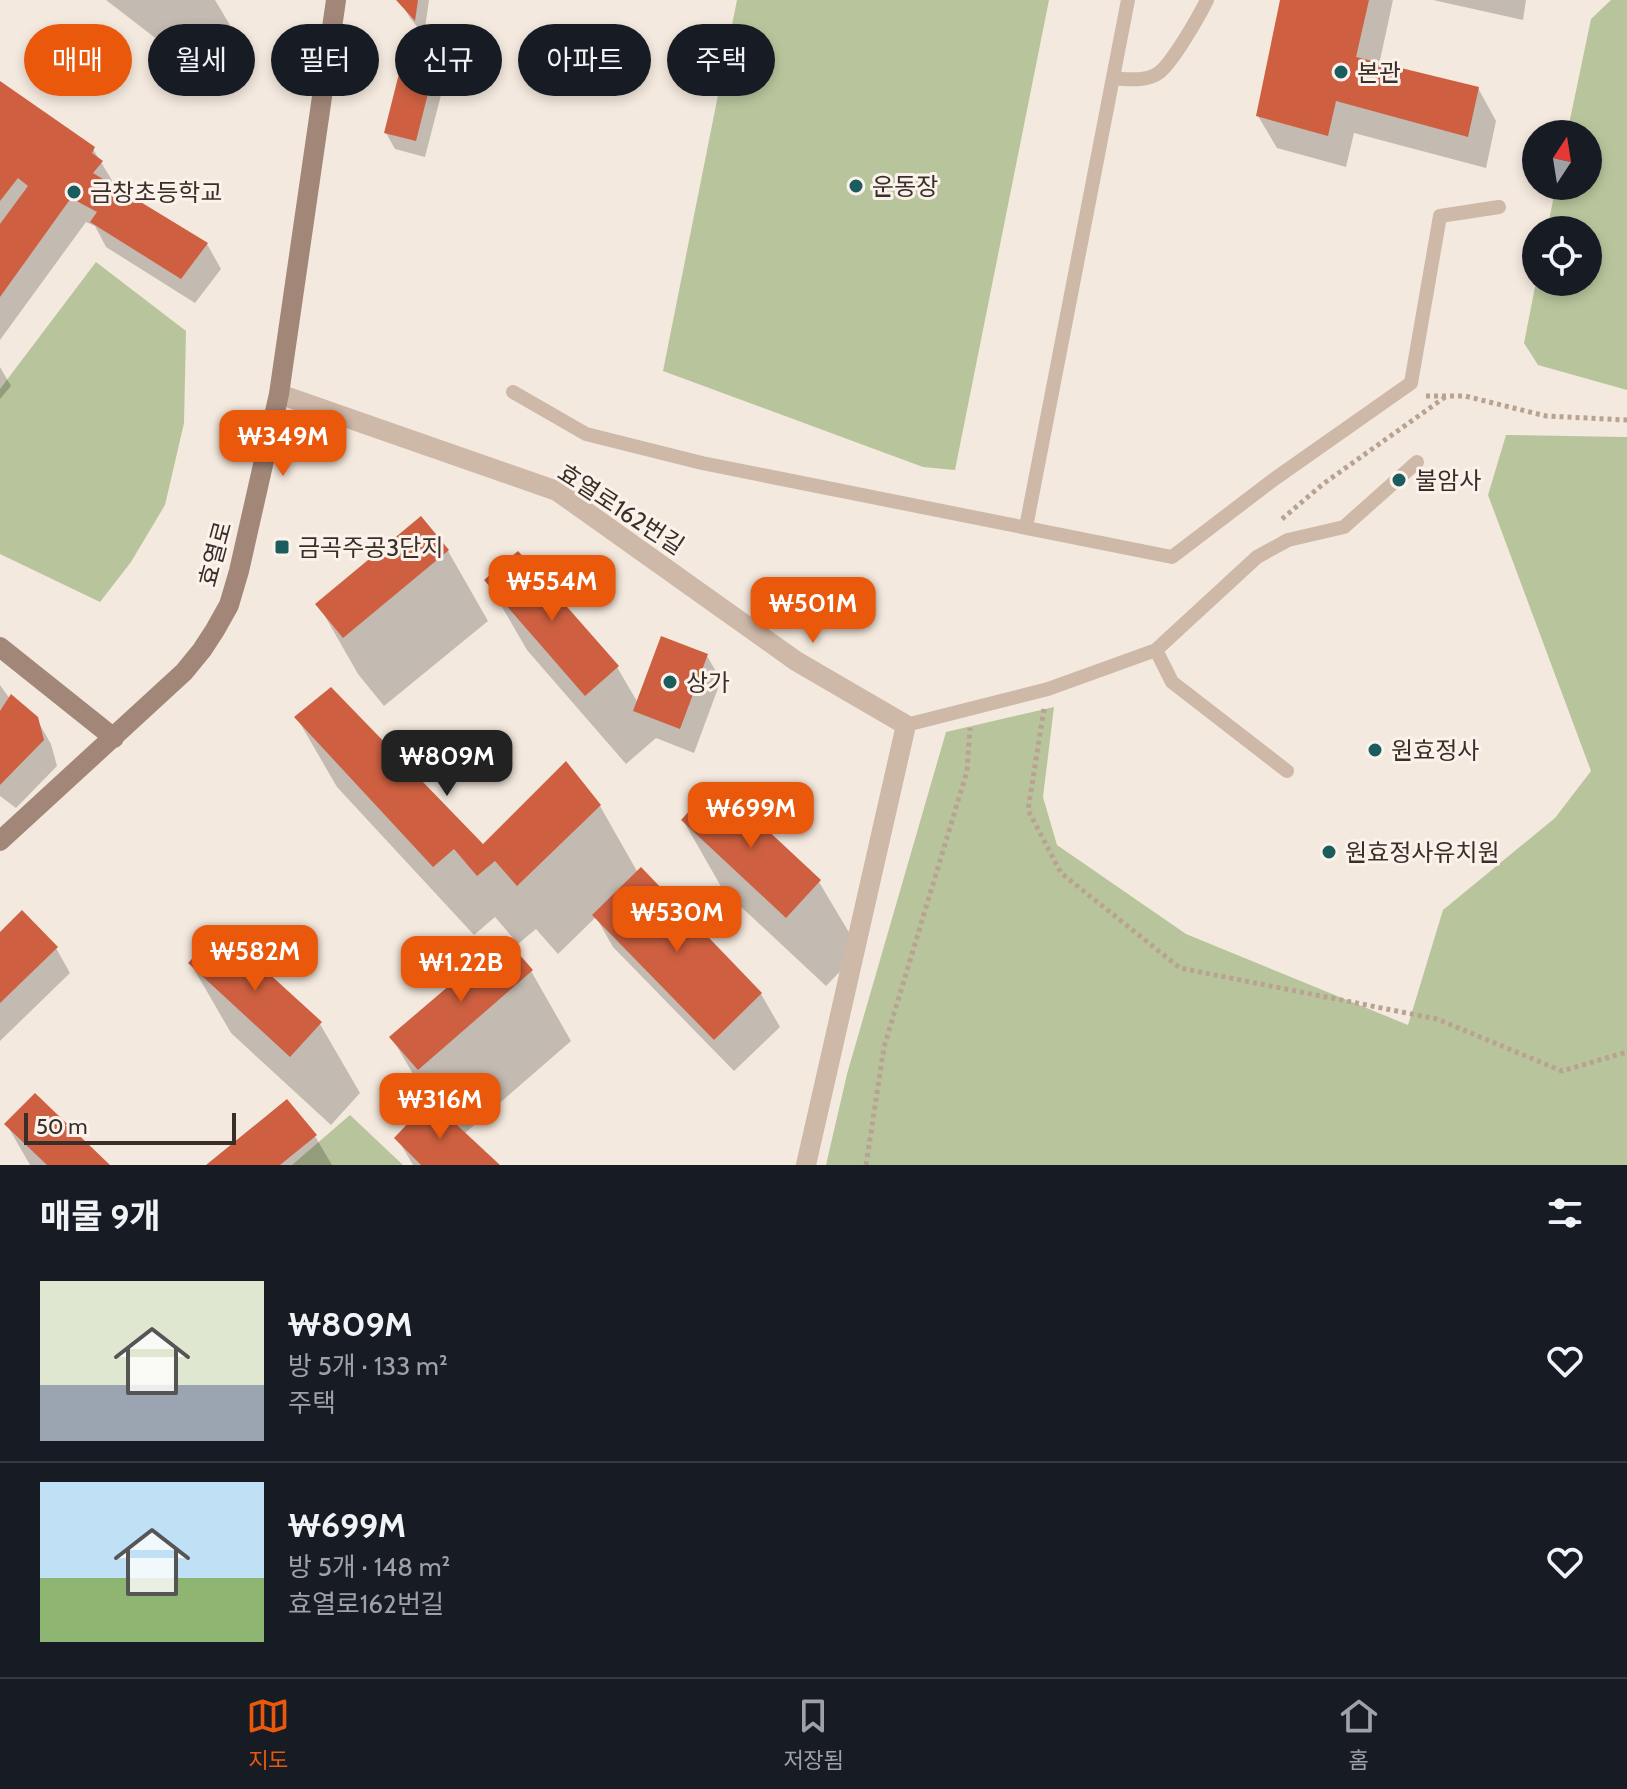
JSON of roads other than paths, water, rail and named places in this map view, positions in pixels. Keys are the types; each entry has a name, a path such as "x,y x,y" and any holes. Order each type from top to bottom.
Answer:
{"main road":[{"name":"효열로","path":"0,841 114,738 193,661 229,605 279,394 336,0"},
{"path":"0,647 114,738"}],"street":[{"name":"효열로162번길","path":"279,394 557,491 796,661 906,725"},
{"path":"806,1165 906,725"}],"lane":[{"path":"1026,527 1128,0"},
{"path":"1113,78 1135,80 1158,74 1180,46 1207,0"},
{"path":"513,392 586,434 702,463 1172,557 1273,480 1411,383 1440,216 1499,207"},
{"path":"906,725 1048,689 1156,650 1257,557 1288,540 1344,527 1417,462"},
{"path":"1156,650 1172,682 1287,771"}],"place":[{"name":"본관","path":"1341,72"},
{"name":"운동장","path":"856,186"},
{"name":"금창초등학교","path":"74,192"},
{"name":"불암사","path":"1399,480"},
{"name":"금곡주공3단지","path":"282,547"},
{"name":"상가","path":"670,682"},
{"name":"원효정사","path":"1375,750"},
{"name":"원효정사유치원","path":"1329,852"}]}
